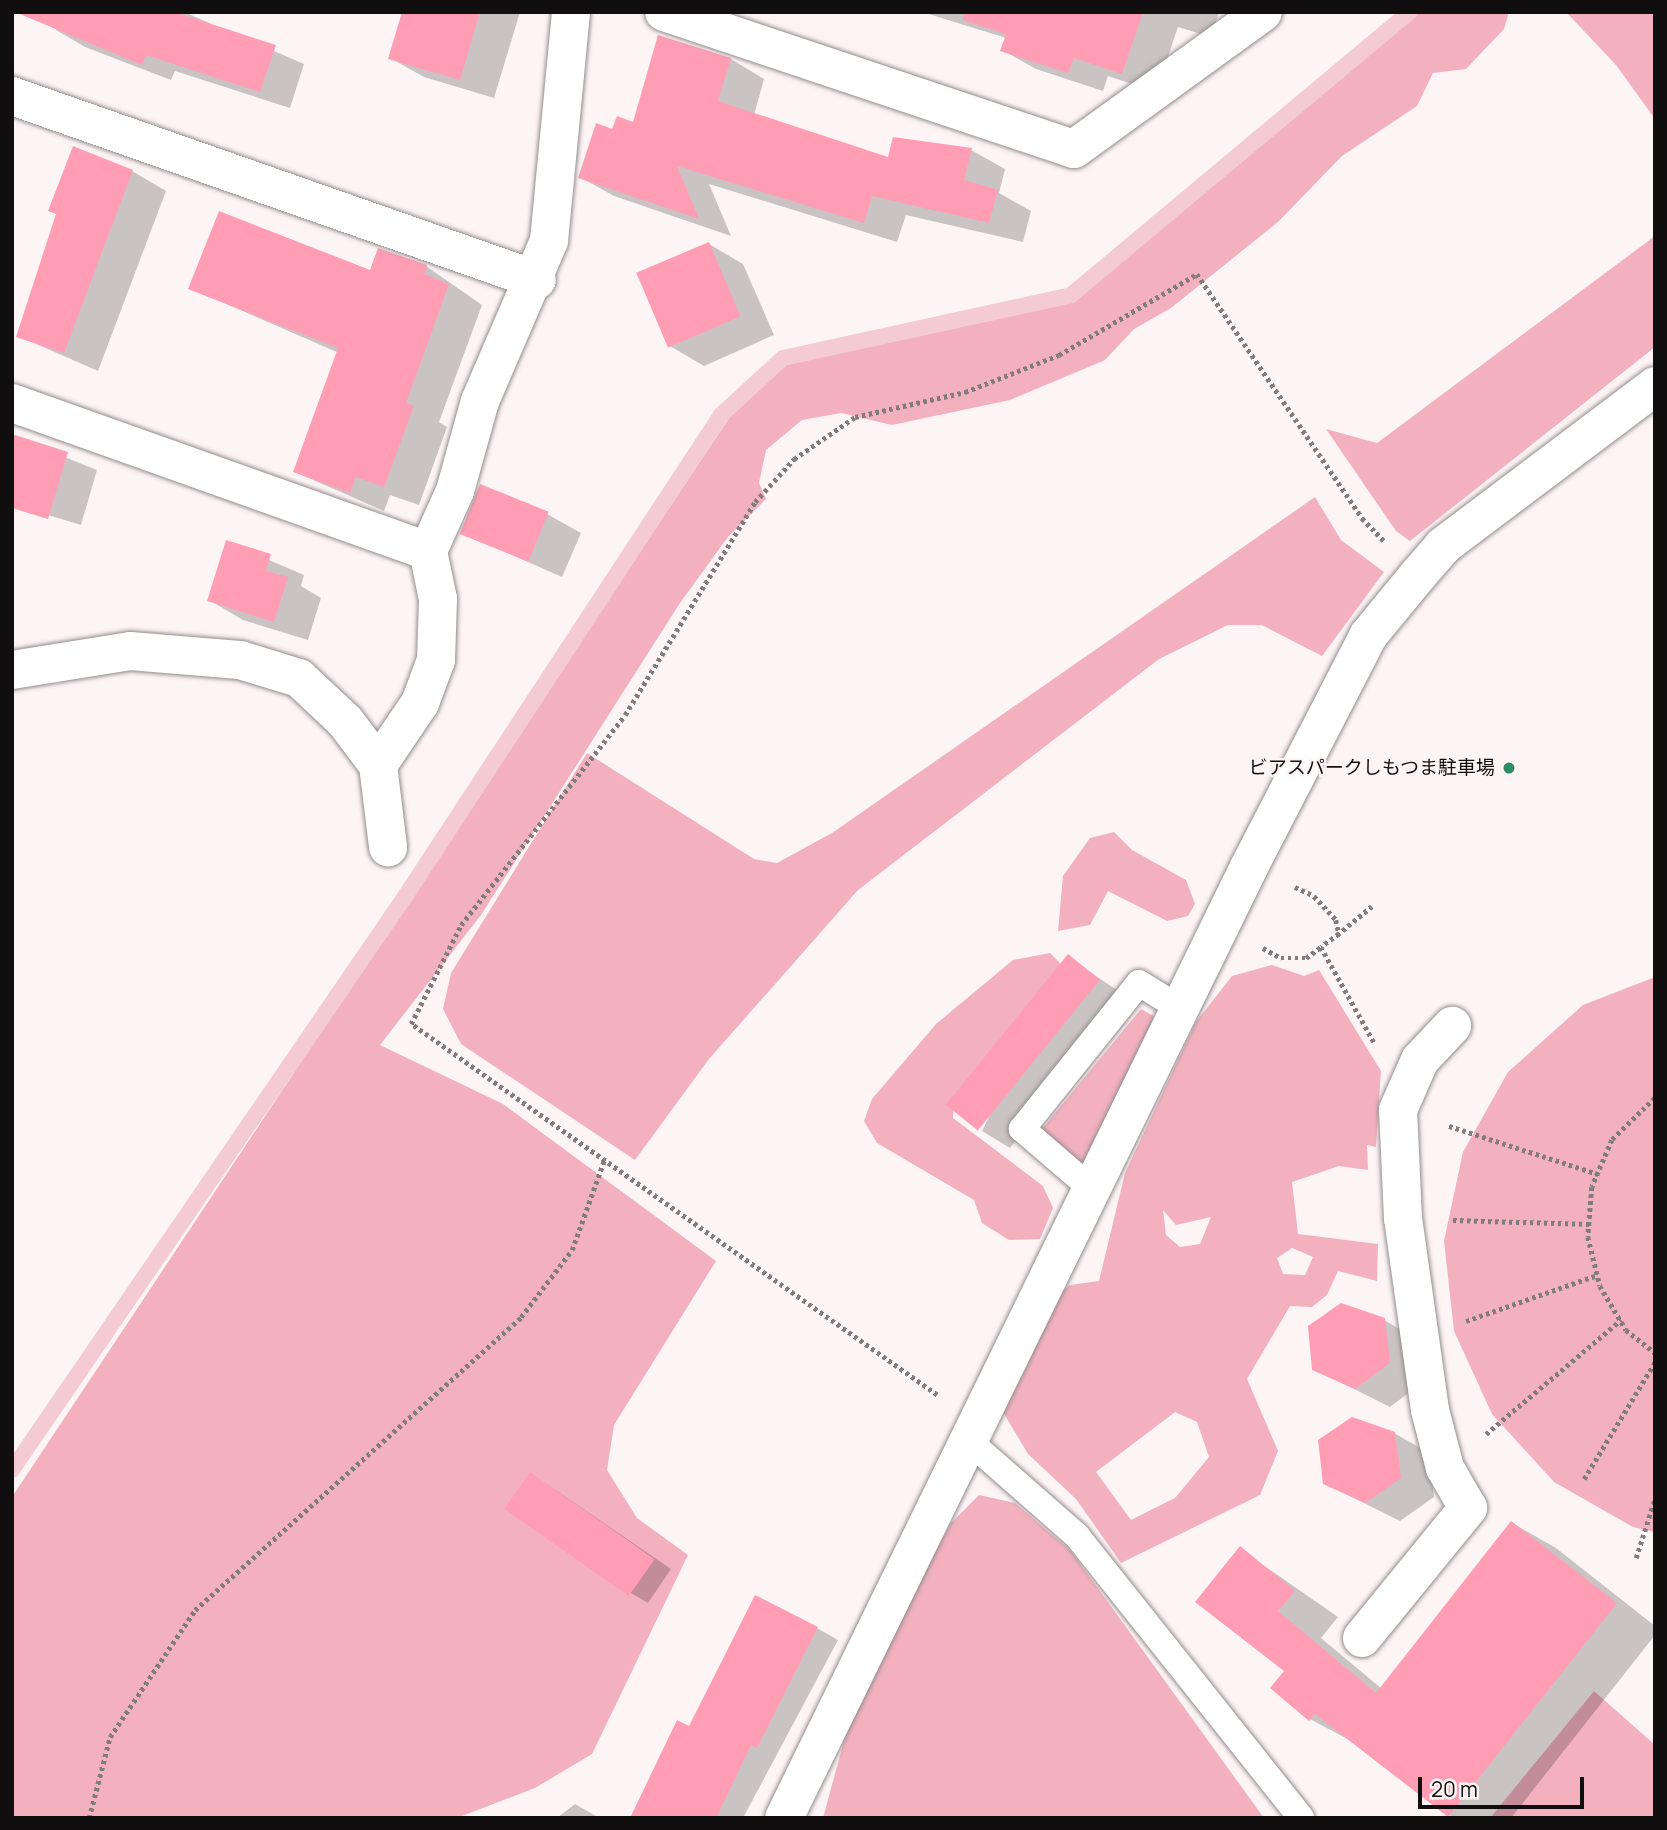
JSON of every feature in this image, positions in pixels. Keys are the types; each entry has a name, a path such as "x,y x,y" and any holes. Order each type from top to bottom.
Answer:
{"street":[{"path":"378,765 420,703 436,660 438,599 428,551 455,491 480,401 537,280 549,241 571,12"},
{"path":"664,12 1074,149 1264,12"},
{"path":"12,96 537,280"},
{"path":"784,1818 1249,867 1368,636 1443,546 1655,386"},
{"path":"12,402 428,551"},
{"path":"12,670 130,651 240,660 299,678 345,721 378,765 388,847"},
{"path":"1362,1638 1468,1508 1445,1468 1419,1337 1403,1219 1405,1095 1420,1060 1452,1026"}],"lane":[{"path":"1093,1190 1022,1129 1139,983 1181,1009"},
{"path":"973,1433 1077,1536 1301,1818"}],"path":[{"path":"973,1433 605,1158 411,1024 461,925 625,715 755,502 794,459 855,417 965,392 1059,355 1197,274 1362,519 1419,575"},
{"path":"1249,867 1314,896 1336,920 1339,934"},
{"path":"1221,929 1281,958 1306,958 1372,906"},
{"path":"1321,947 1405,1095 1598,1174"},
{"path":"1655,1098 1612,1140 1598,1174 1589,1224 1597,1275 1621,1320 1655,1353"},
{"path":"89,1818 110,1737 195,1610 521,1317 572,1250 605,1158"},
{"path":"1403,1219 1589,1224"},
{"path":"1419,1337 1597,1275"},
{"path":"1445,1468 1621,1320"},
{"path":"1584,1479 1655,1362"},
{"path":"1636,1558 1655,1498"}],"shaded area":[{"path":"1416,12 1509,12 1504,29 1466,69 1433,73 1417,106 1342,156 1278,222 1171,308 1134,329 1105,360 1010,400 892,425 841,413 802,420 766,450 759,483 766,499 728,537 680,603 481,915 380,1045 503,1104 716,1261 614,1425 607,1470 637,1518 688,1555 592,1754 535,1788 457,1818 12,1818 12,1497 731,415 786,363 1072,300"},
{"path":"1566,12 1655,12 1655,119 1616,65"},
{"path":"1655,236 1655,347 1410,541 1396,531 1326,429 1377,443"},
{"path":"1315,497 1341,540 1384,572 1322,656 1262,625 1228,625 1159,659 858,890 709,1059 635,1160 461,1044 443,1009 451,973 587,753 754,859 777,863 832,833"},
{"path":"1114,832 1132,850 1186,880 1195,904 1188,916 1167,921 1108,891 1090,925 1058,931 1063,876 1090,838"},
{"path":"1050,953 1060,963 1058,981 954,1095 953,1118 1043,1186 1053,1208 1040,1239 1009,1240 982,1223 974,1200 877,1143 864,1121 872,1099 936,1024 1013,960"},
{"path":"1272,965 1304,976 1319,970 1381,1071 1376,1147 1367,1145 1368,1170 1339,1166 1292,1182 1298,1234 1378,1244 1377,1281 1338,1271 1327,1295 1312,1307 1290,1306 1247,1379 1278,1451 1260,1495 1121,1563 1076,1499 1028,1454 1003,1412 1028,1364 1024,1349 1044,1304 1070,1285 1099,1281 1125,1173 1196,1022 1232,976","holes":["1163,1210 1176,1225 1211,1217 1200,1244 1180,1247 1166,1235","1292,1248 1313,1257 1305,1275 1283,1274 1277,1258","1175,1412 1197,1422 1209,1457 1175,1498 1131,1520 1096,1472"]},
{"path":"1655,977 1655,1532 1633,1527 1554,1482 1492,1414 1454,1331 1444,1241 1463,1152 1508,1072 1583,1005"},
{"path":"1141,1009 1162,1021 1083,1165 1038,1134"},
{"path":"979,1495 1015,1503 1071,1551 1264,1818 823,1818 855,1700 951,1523"},
{"path":"1594,1691 1655,1745 1655,1818 1490,1818"}],"building":[{"path":"15,12 174,12 276,45 260,92 146,55 142,65"},
{"path":"402,12 480,12 460,80 388,59"},
{"path":"964,12 1143,12 1122,74 1074,58 1068,73 1000,51 1006,34 963,20"},
{"path":"658,35 731,58 718,101 888,157 893,137 972,148 964,180 998,190 989,223 872,196 864,223 677,166 699,219 578,178 596,123 612,129 617,116 633,122"},
{"path":"73,146 133,170 64,353 16,337 56,214 48,211"},
{"path":"219,211 370,270 378,248 427,265 424,274 449,284 406,403 414,406 384,487 356,477 350,493 293,472 338,348 188,289"},
{"path":"709,242 741,317 668,347 636,273"},
{"path":"12,434 68,452 48,519 12,508"},
{"path":"480,484 549,512 528,562 460,534"},
{"path":"226,540 271,554 266,571 288,577 274,622 207,601"},
{"path":"1068,954 1100,980 978,1131 946,1105"},
{"path":"1341,1303 1385,1318 1390,1363 1355,1389 1312,1370 1308,1326"},
{"path":"1352,1417 1395,1432 1401,1478 1365,1503 1323,1484 1318,1440"},
{"path":"530,1472 655,1559 629,1596 504,1509"},
{"path":"1511,1521 1617,1603 1448,1817 1315,1714 1309,1721 1270,1688 1284,1671 1195,1602 1240,1546 1295,1591 1278,1611 1376,1693"},
{"path":"755,1595 818,1627 757,1748 751,1745 716,1818 630,1818 677,1720 689,1726"}],"waterway":[{"path":"12,1470 406,895 721,415 783,358 1071,295 1409,12"}],"place":[{"name":"ビアスパークしもつま駐車場","path":"1509,768"}]}
